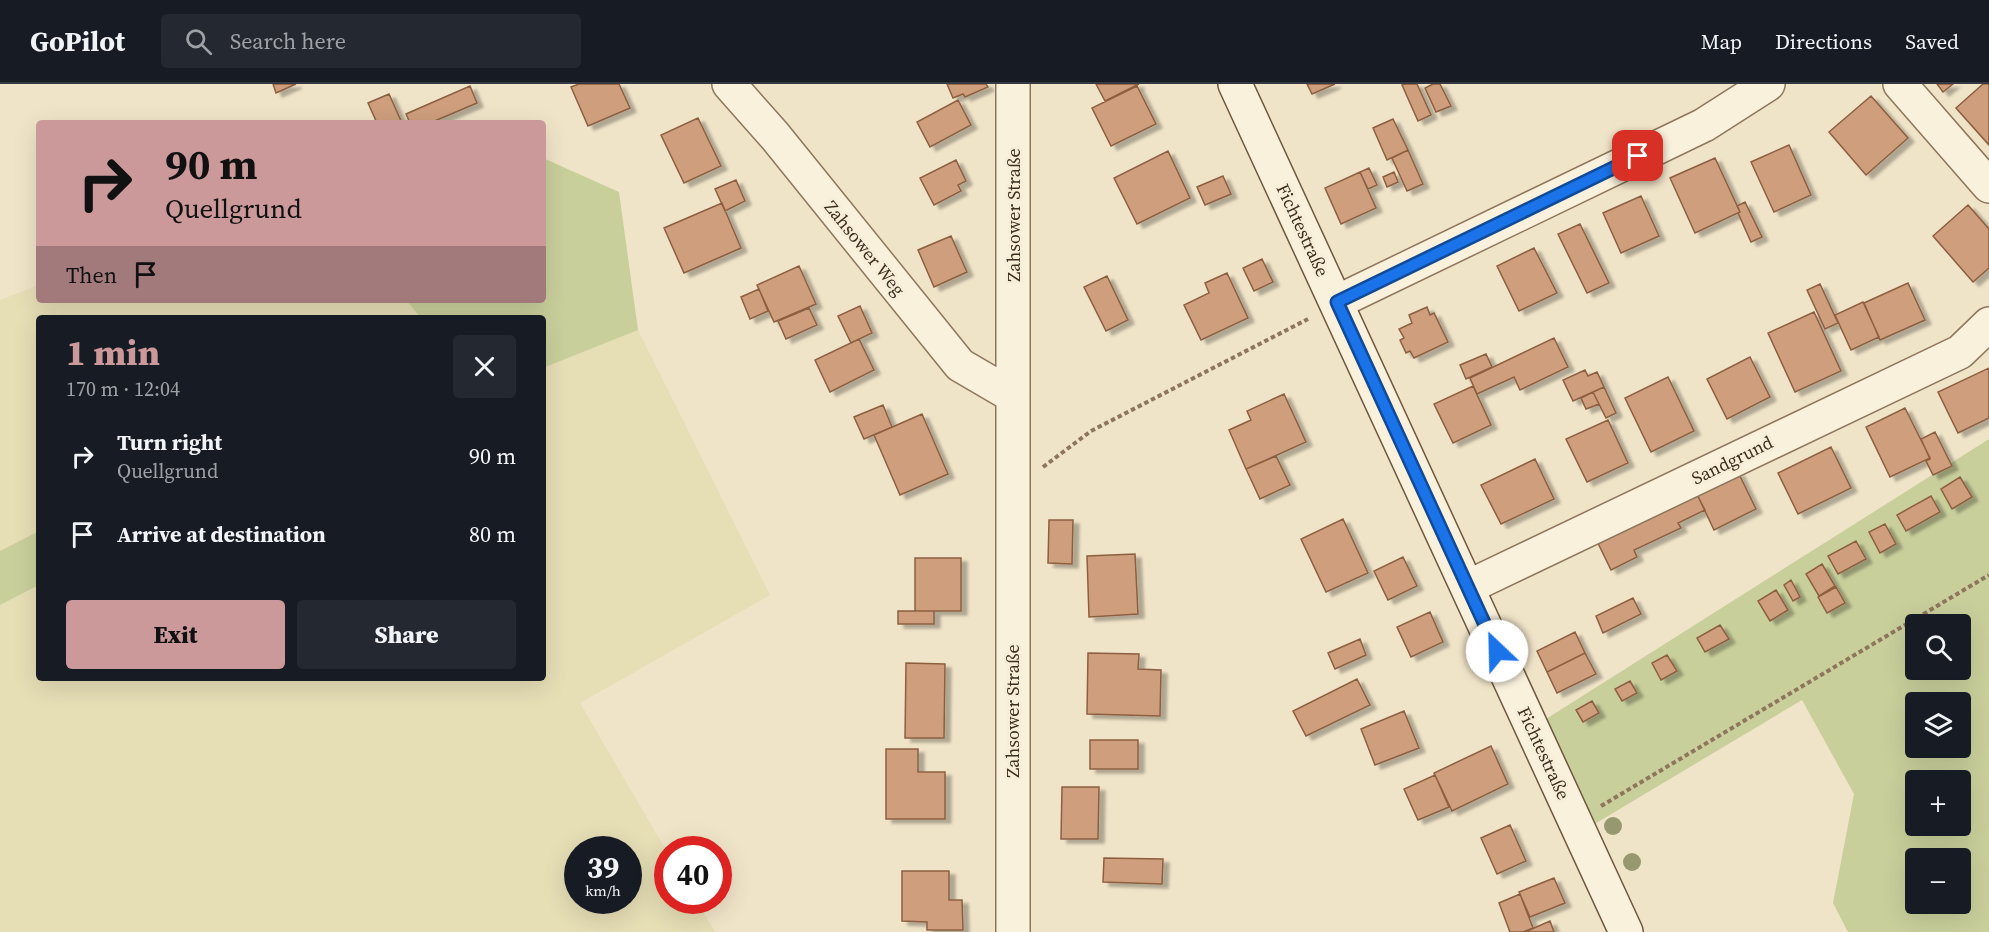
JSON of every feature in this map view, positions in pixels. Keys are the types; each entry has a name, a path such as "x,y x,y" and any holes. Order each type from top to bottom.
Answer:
{"street":[{"name":"Zahsower Weg","path":"729,84 775,136 960,365 1013,396"},
{"name":"Zahsower Straße","path":"1013,84 1013,932"},
{"name":"Fichtestraße","path":"1235,84 1626,932"},
{"path":"1337,302 1704,124 1768,84"},
{"path":"1900,84 1989,186"},
{"name":"Sandgrund","path":"1468,587 1960,352 1989,324"}],"path":[{"path":"1012,490 1091,431 1306,322"},
{"path":"1575,821 1989,574"}],"shaded area":[{"path":"36,286 36,303 408,303 418,315 36,315 36,533 0,551 0,300"},
{"path":"638,330 770,595 580,703 658,836 654,836 654,914 704,914 715,932 0,932 0,605 36,587 36,681 546,681 546,367"}],"green space":[{"path":"546,159 619,192 638,330 546,367 546,315 418,315 408,303 546,303"},
{"path":"1989,439 1989,932 1848,932 1833,903 1854,794 1802,700 1593,825 1546,719"},
{"path":"36,533 36,587 0,605 0,551"}],"building":[{"path":"273,84 296,84 276,93"},
{"path":"579,84 619,84 630,108 588,126 571,87"},
{"path":"947,84 986,84 988,87 965,97 963,94 953,98"},
{"path":"1096,84 1139,84 1105,101"},
{"path":"1307,84 1335,84 1312,94"},
{"path":"1417,84 1431,115 1418,121 1402,85"},
{"path":"1433,84 1440,84 1451,106 1436,112 1425,88"},
{"path":"1937,84 1953,84 1943,92"},
{"path":"1983,84 1989,84 1989,145 1956,108"},
{"path":"470,86 477,103 437,120 409,120 406,114"},
{"path":"1137,86 1156,124 1111,146 1092,108"},
{"path":"389,94 401,120 376,120 368,103"},
{"path":"1871,96 1908,138 1866,175 1829,132"},
{"path":"958,100 971,125 930,147 917,122"},
{"path":"698,118 721,166 684,183 661,135"},
{"path":"1393,119 1408,150 1387,160 1373,128"},
{"path":"1789,145 1811,195 1774,212 1751,162"},
{"path":"1408,150 1423,184 1407,191 1392,158"},
{"path":"1168,151 1190,198 1137,224 1114,178"},
{"path":"1715,158 1740,212 1695,233 1670,178"},
{"path":"956,160 966,181 958,185 961,191 934,205 920,178"},
{"path":"1369,168 1377,185 1368,189 1360,172"},
{"path":"1360,172 1376,208 1341,224 1325,188"},
{"path":"1394,172 1398,182 1387,187 1383,177"},
{"path":"1223,176 1231,194 1205,205 1197,187"},
{"path":"736,180 745,201 725,211 715,189"},
{"path":"1641,196 1659,236 1621,253 1603,213"},
{"path":"1745,202 1762,237 1751,242 1738,213 1740,212 1737,206"},
{"path":"722,203 741,248 684,273 664,228"},
{"path":"1968,205 1989,229 1989,268 1973,282 1933,236"},
{"path":"1580,224 1609,283 1587,293 1558,234"},
{"path":"951,236 967,272 934,287 918,250"},
{"path":"1534,248 1557,293 1519,311 1497,266"},
{"path":"1262,259 1273,282 1254,291 1243,268"},
{"path":"799,266 816,304 774,322 757,285"},
{"path":"1227,273 1248,318 1201,340 1184,305 1209,293 1205,283"},
{"path":"1107,276 1128,320 1106,331 1084,287"},
{"path":"1908,283 1925,320 1880,340 1864,303"},
{"path":"1820,284 1838,323 1825,329 1807,290"},
{"path":"759,289 768,311 750,319 741,297"},
{"path":"1863,302 1879,337 1851,350 1835,315"},
{"path":"860,306 872,333 851,343 838,316"},
{"path":"1427,307 1430,315 1434,313 1448,342 1414,358 1410,351 1406,353 1400,340 1404,338 1399,329 1412,323 1409,315"},
{"path":"809,308 817,325 786,339 778,321"},
{"path":"1814,312 1841,371 1795,392 1768,333"},
{"path":"1554,338 1568,367 1520,390 1514,377 1477,394 1470,378"},
{"path":"859,339 874,370 830,392 815,360"},
{"path":"1486,354 1492,367 1466,379 1460,365"},
{"path":"1750,357 1770,397 1727,419 1707,379"},
{"path":"1989,368 1989,418 1958,433 1938,392"},
{"path":"1585,370 1588,376 1597,372 1604,387 1573,401 1563,380"},
{"path":"1668,377 1694,431 1651,452 1625,398"},
{"path":"1473,386 1491,425 1453,443 1434,404"},
{"path":"1604,387 1616,413 1606,418 1593,392"},
{"path":"1593,392 1599,404 1586,409 1581,398"},
{"path":"1284,394 1306,442 1246,469 1229,430 1251,420 1247,411"},
{"path":"883,405 892,427 864,439 854,417"},
{"path":"1905,408 1930,458 1890,477 1866,427"},
{"path":"922,414 948,474 900,495 874,435"},
{"path":"1608,420 1628,463 1587,482 1566,439"},
{"path":"1935,432 1952,466 1933,475 1926,461 1930,459 1921,439"},
{"path":"1831,447 1851,488 1798,514 1778,473"},
{"path":"1276,456 1290,485 1260,499 1246,469"},
{"path":"1535,459 1554,499 1501,524 1481,485"},
{"path":"1738,472 1756,509 1714,530 1696,492"},
{"path":"1960,477 1972,497 1952,509 1941,489"},
{"path":"1695,491 1705,510 1678,523 1681,528 1634,550 1637,557 1611,570 1596,539"},
{"path":"1931,496 1940,512 1906,531 1897,515"},
{"path":"1343,519 1368,573 1326,592 1301,539"},
{"path":"1049,520 1073,520 1072,564 1048,563"},
{"path":"1885,524 1896,544 1880,553 1869,532"},
{"path":"1856,541 1866,559 1838,574 1828,556"},
{"path":"1135,554 1138,614 1089,617 1087,556"},
{"path":"1403,557 1417,586 1388,600 1374,571"},
{"path":"915,558 961,558 961,611 915,611"},
{"path":"1822,564 1835,586 1819,596 1806,574"},
{"path":"1791,580 1800,597 1793,601 1784,585"},
{"path":"1836,587 1845,603 1827,613 1818,597"},
{"path":"1776,590 1788,610 1770,621 1758,601"},
{"path":"1633,598 1641,614 1603,633 1596,616"},
{"path":"898,611 934,611 934,624 898,624"},
{"path":"1430,612 1443,642 1411,657 1397,627"},
{"path":"1720,625 1729,639 1705,652 1697,638"},
{"path":"1575,632 1585,653 1547,672 1537,651"},
{"path":"1360,639 1366,655 1335,669 1328,653"},
{"path":"1088,653 1139,654 1138,669 1161,670 1160,716 1087,714"},
{"path":"1585,653 1596,674 1557,693 1547,672"},
{"path":"1667,655 1677,671 1661,680 1652,663"},
{"path":"906,663 945,664 944,738 905,738"},
{"path":"1357,679 1370,705 1306,736 1293,711"},
{"path":"1630,681 1637,693 1622,701 1615,689"},
{"path":"1592,701 1599,713 1583,722 1576,710"},
{"path":"1404,711 1419,748 1375,765 1361,729"},
{"path":"1090,740 1138,740 1138,769 1090,769"},
{"path":"1491,746 1508,784 1452,811 1434,773"},
{"path":"886,749 918,749 918,772 945,772 945,819 886,819"},
{"path":"1435,775 1449,807 1418,820 1404,789"},
{"path":"1062,787 1099,787 1098,839 1061,839"},
{"path":"1510,825 1526,861 1497,874 1481,838"},
{"path":"1104,858 1163,859 1162,884 1103,882"},
{"path":"902,871 949,871 949,900 962,900 963,930 927,930 927,922 902,921"},
{"path":"1554,878 1565,903 1530,917 1519,892"},
{"path":"1520,894 1533,928 1523,932 1510,932 1499,903"},
{"path":"1550,921 1554,932 1525,932"}],"route":[{"path":"1497,651 1337,302 1638,156"}]}
